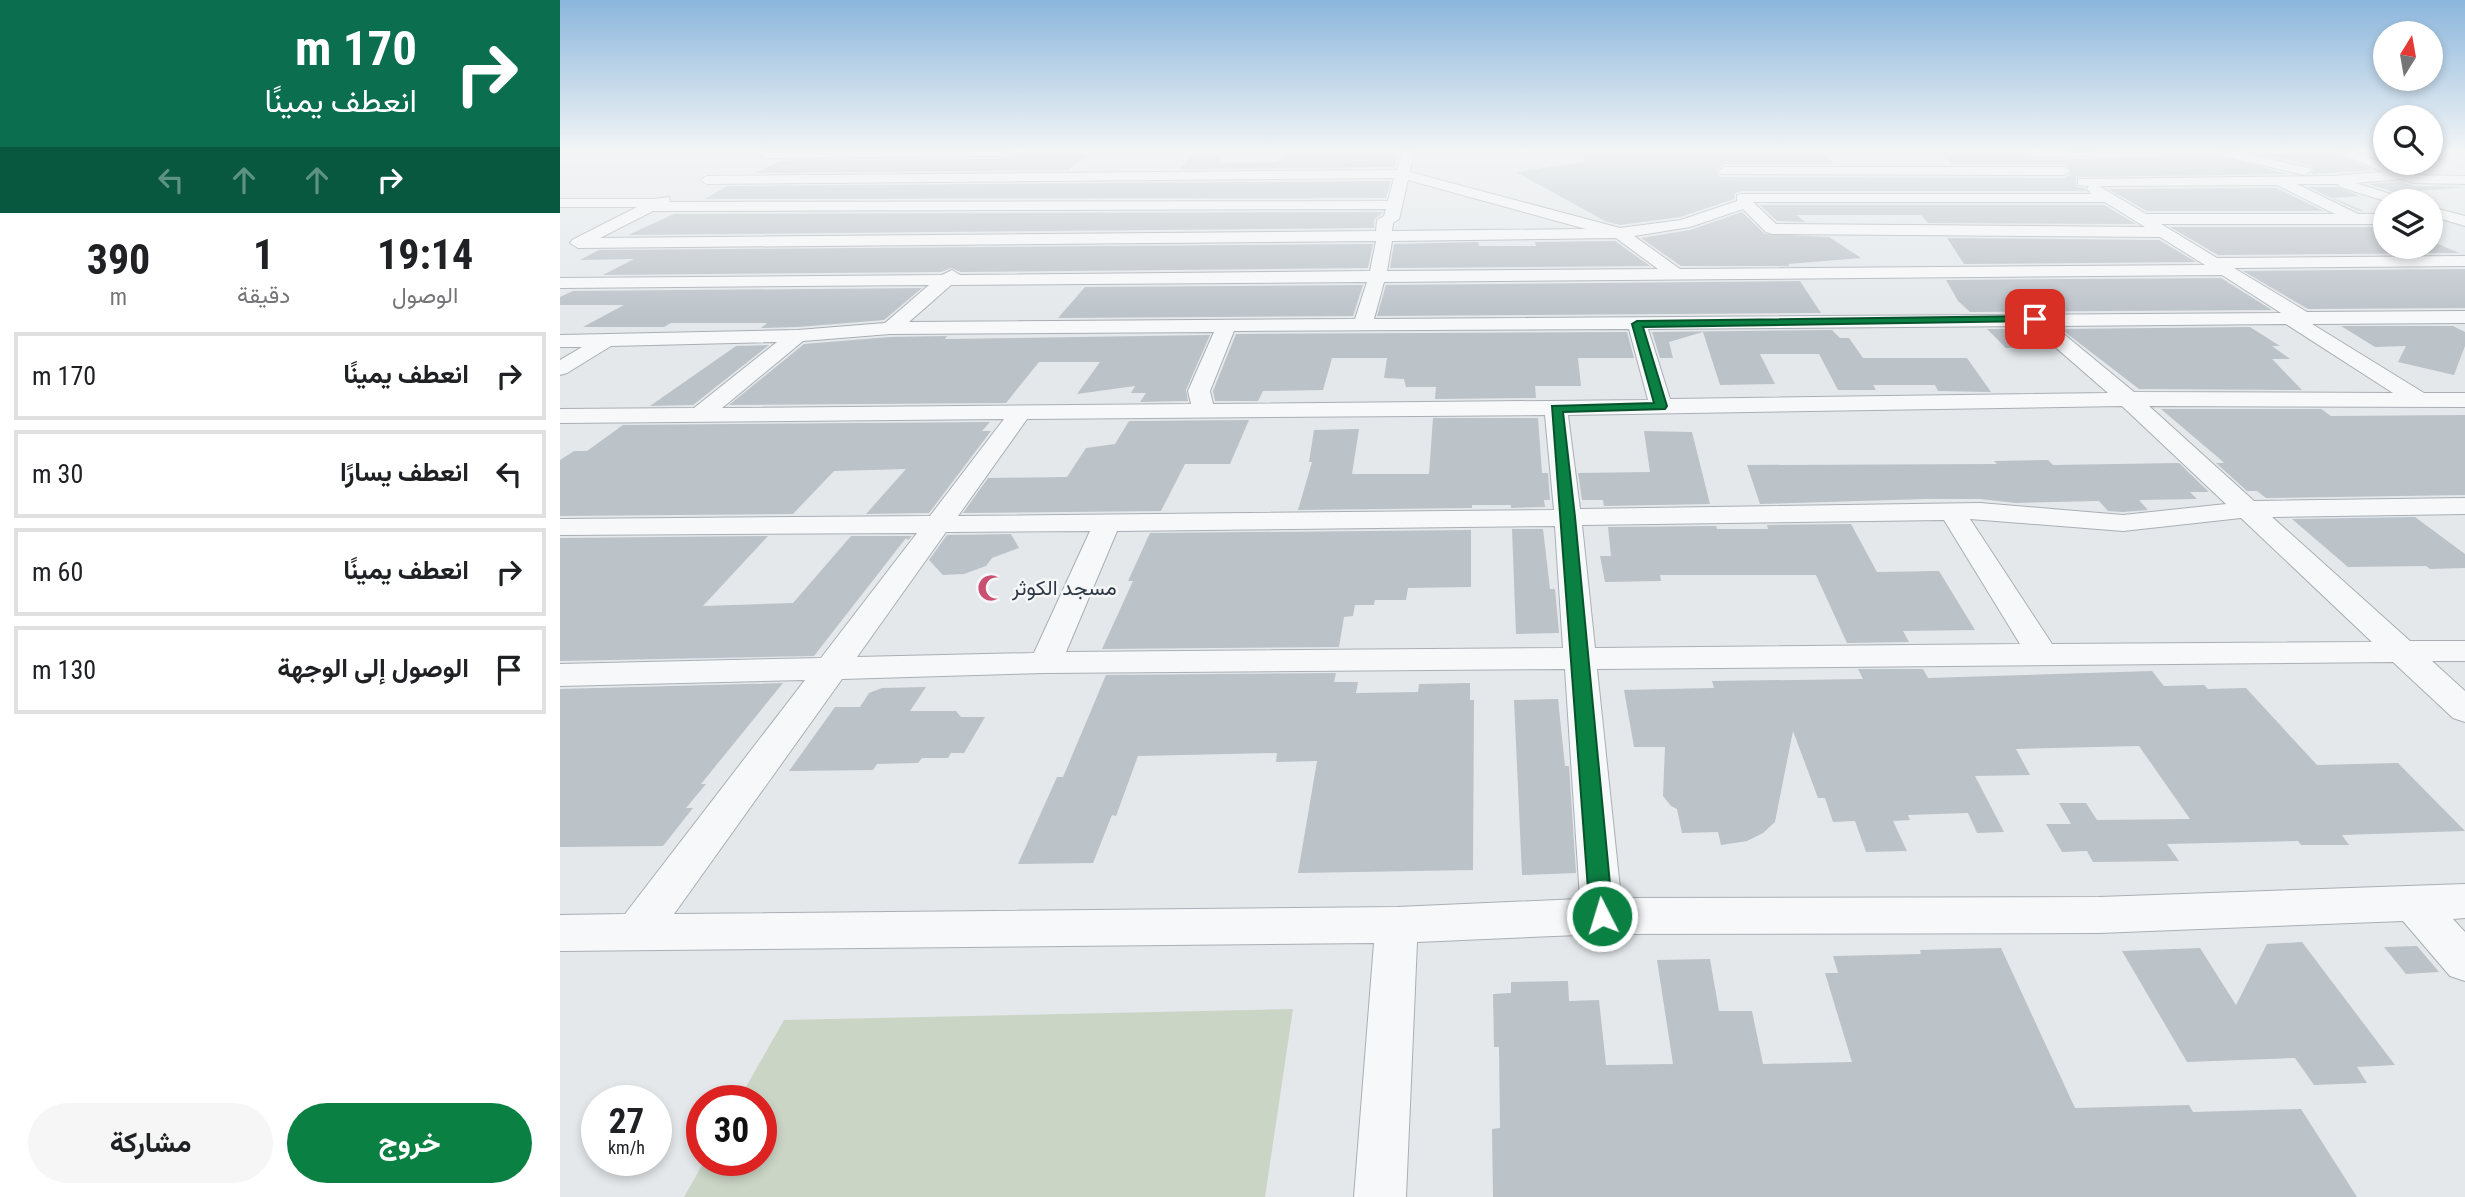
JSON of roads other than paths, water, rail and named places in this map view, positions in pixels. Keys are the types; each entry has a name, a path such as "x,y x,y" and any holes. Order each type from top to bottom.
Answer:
{"street":[{"path":"560,251 646,208"},
{"path":"890,328 1028,208"},
{"path":"1363,325 1377,278 1385,220 1391,219 1393,208"},
{"path":"1527,208 1620,233 1676,274"},
{"path":"578,243 1620,233 1684,223 1723,208"},
{"path":"1752,208 1772,229"},
{"path":"2126,208 2222,267 2419,400"},
{"path":"2330,219 2351,216 2334,208"},
{"path":"2443,214 2462,219"},
{"path":"2443,218 2462,219"},
{"path":"2145,219 2373,219"},
{"path":"1684,223 1722,226"},
{"path":"1747,228 2165,232"},
{"path":"1819,230 1896,272 1942,320"},
{"path":"560,283 1377,278 2222,267 2465,261"},
{"path":"1248,327 1266,278"},
{"path":"560,341 797,335 890,328 2465,317"},
{"path":"2035,319 2128,399 2465,710"},
{"path":"1637,324 1661,406"},
{"path":"1203,409 1199,391 1226,327"},
{"path":"699,415 797,335"},
{"path":"560,369 605,341"},
{"path":"560,416 1556,408 2128,399 2465,400"},
{"path":"1556,408 1568,517 1602,916"},
{"path":"638,930 1021,412"},
{"path":"560,527 1952,511 2123,523 2248,509 2465,506"},
{"path":"1952,511 2042,654"},
{"path":"1045,663 1108,522"},
{"path":"560,675 1045,663 2465,651"},
{"path":"560,933 638,930 1398,925 1602,916 2099,915 2465,901"},
{"path":"2413,902 2465,962"},
{"path":"1380,1197 1398,925"}],"place":[{"name":"مسجد الكوثر","path":"991,588"}]}
